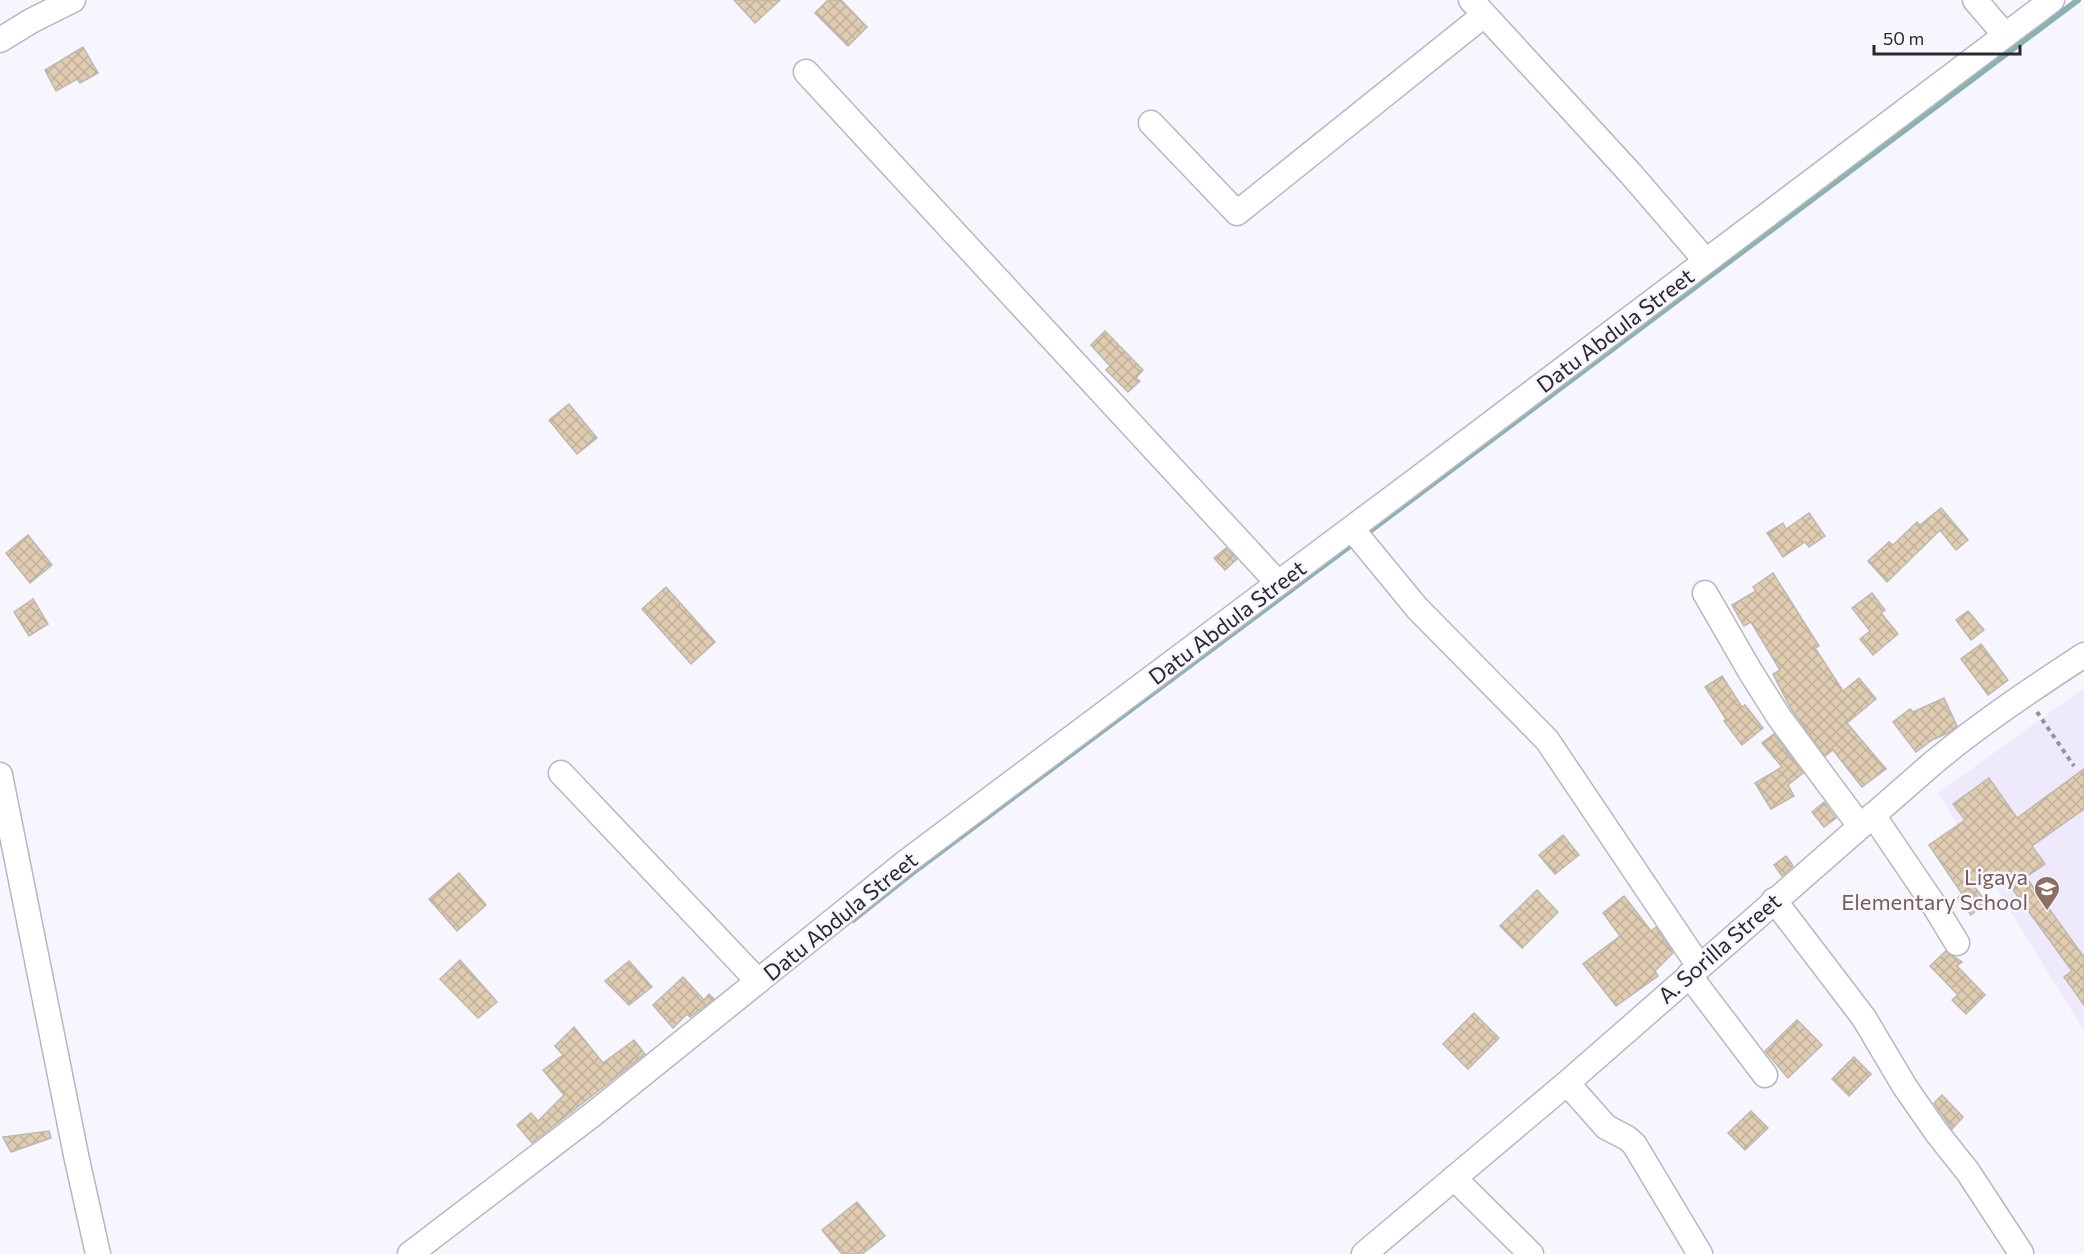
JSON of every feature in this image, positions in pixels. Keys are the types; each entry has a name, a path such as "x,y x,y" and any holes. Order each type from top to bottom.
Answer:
{"street":[{"path":"0,40 73,0"},
{"path":"1975,0 2005,35"},
{"name":"Datu Abdula Street","path":"410,1254 592,1115 906,862 1352,529 2052,0"},
{"path":"1151,123 1237,213 1478,8 1631,174 1706,261"},
{"path":"806,72 1278,583"},
{"path":"1352,529 1417,608 1547,740 1694,971 1765,1075"},
{"path":"1705,593 1779,717 1867,820 1932,902 1957,943"},
{"name":"A. Sorilla Street","path":"1365,1254 1567,1083 1774,900 1970,732 2084,655"},
{"path":"561,773 758,981"},
{"path":"0,775 6,836 98,1254"},
{"path":"1774,900 1851,1000 1905,1087 1968,1172 2021,1253"},
{"path":"1567,1083 1606,1127 1634,1144 1700,1254"},
{"path":"1454,1178 1531,1254"}],"path":[{"path":"2025,694 2074,766"}],"shaded area":[{"name":"Ligaya Elementary School","path":"2084,688 2084,1031 1938,793"}],"building":[{"path":"734,0 780,0 755,23"},
{"path":"828,0 841,0 867,27 848,46 815,13"},
{"path":"83,47 98,73 80,83 77,79 56,91 45,70"},
{"path":"1105,331 1143,370 1136,378 1140,381 1128,392 1106,370 1110,366 1091,345"},
{"path":"569,404 597,438 577,454 549,420"},
{"path":"1941,508 1968,540 1956,550 1940,530 1887,582 1868,561 1889,542 1893,545 1917,522 1920,525"},
{"path":"1809,513 1825,536 1809,547 1805,542 1783,557 1767,533 1783,523 1786,529"},
{"path":"28,535 52,565 30,583 6,553"},
{"path":"1226,548 1237,559 1225,570 1214,558"},
{"path":"1773,573 1819,646 1815,648 1843,691 1859,678 1876,699 1847,723 1886,769 1862,787 1833,750 1825,756 1791,709 1773,674 1780,670 1751,622 1744,626 1732,605 1756,591 1753,587"},
{"path":"666,587 715,642 691,664 642,609"},
{"path":"1872,593 1885,610 1881,613 1898,634 1873,655 1860,639 1870,631 1852,608"},
{"path":"33,599 48,624 29,636 14,612"},
{"path":"1968,611 1984,630 1971,640 1956,620"},
{"path":"1981,644 2008,680 1988,695 1961,659"},
{"path":"1722,676 1742,707 1745,705 1763,728 1742,745 1724,721 1726,719 1705,687"},
{"path":"1944,698 1957,726 1916,752 1893,722 1910,709 1913,712"},
{"path":"1774,734 1803,773 1788,785 1794,796 1771,809 1755,783 1782,767 1762,743"},
{"path":"2084,769 2084,809 2032,846 2045,864 2026,877 2084,957 2084,1005 2064,977 2072,971 1998,869 1974,886 1986,902 1971,915 1957,898 1962,894 1929,845 1965,820 1953,804 1989,778 2017,818"},
{"path":"1824,802 1836,818 1824,827 1812,812"},
{"path":"1563,835 1579,855 1555,874 1539,855"},
{"path":"1786,856 1793,866 1782,876 1774,865"},
{"path":"459,873 486,905 457,931 429,899"},
{"path":"1537,890 1558,912 1522,948 1500,926"},
{"path":"1624,896 1651,931 1656,927 1673,953 1655,971 1658,976 1616,1006 1583,964 1620,936 1603,913"},
{"path":"1946,951 1962,962 1957,966 1985,995 1966,1014 1952,1000 1958,995 1930,966"},
{"path":"460,960 497,1002 478,1018 440,979"},
{"path":"629,961 652,987 629,1005 605,981"},
{"path":"683,977 704,1000 709,994 714,999 690,1017 687,1014 673,1028 653,1005"},
{"path":"1474,1013 1499,1038 1468,1069 1443,1044"},
{"path":"1797,1020 1822,1045 1788,1078 1765,1051"},
{"path":"574,1027 603,1063 634,1040 645,1054 532,1143 517,1125 531,1113 538,1121 564,1095 543,1070 563,1055 555,1046"},
{"path":"1854,1057 1871,1074 1849,1096 1832,1079"},
{"path":"1942,1095 1963,1117 1952,1129 1934,1103"},
{"path":"1751,1111 1768,1128 1745,1150 1728,1133"},
{"path":"49,1131 51,1138 11,1152 3,1137"},
{"path":"857,1202 885,1236 862,1254 842,1254 822,1230"}],"waterway":[{"path":"1363,536 2078,0"},
{"path":"853,920 916,870 1355,542"}],"place":[{"name":"Ligaya Elementary School","path":"2047,912"}]}
